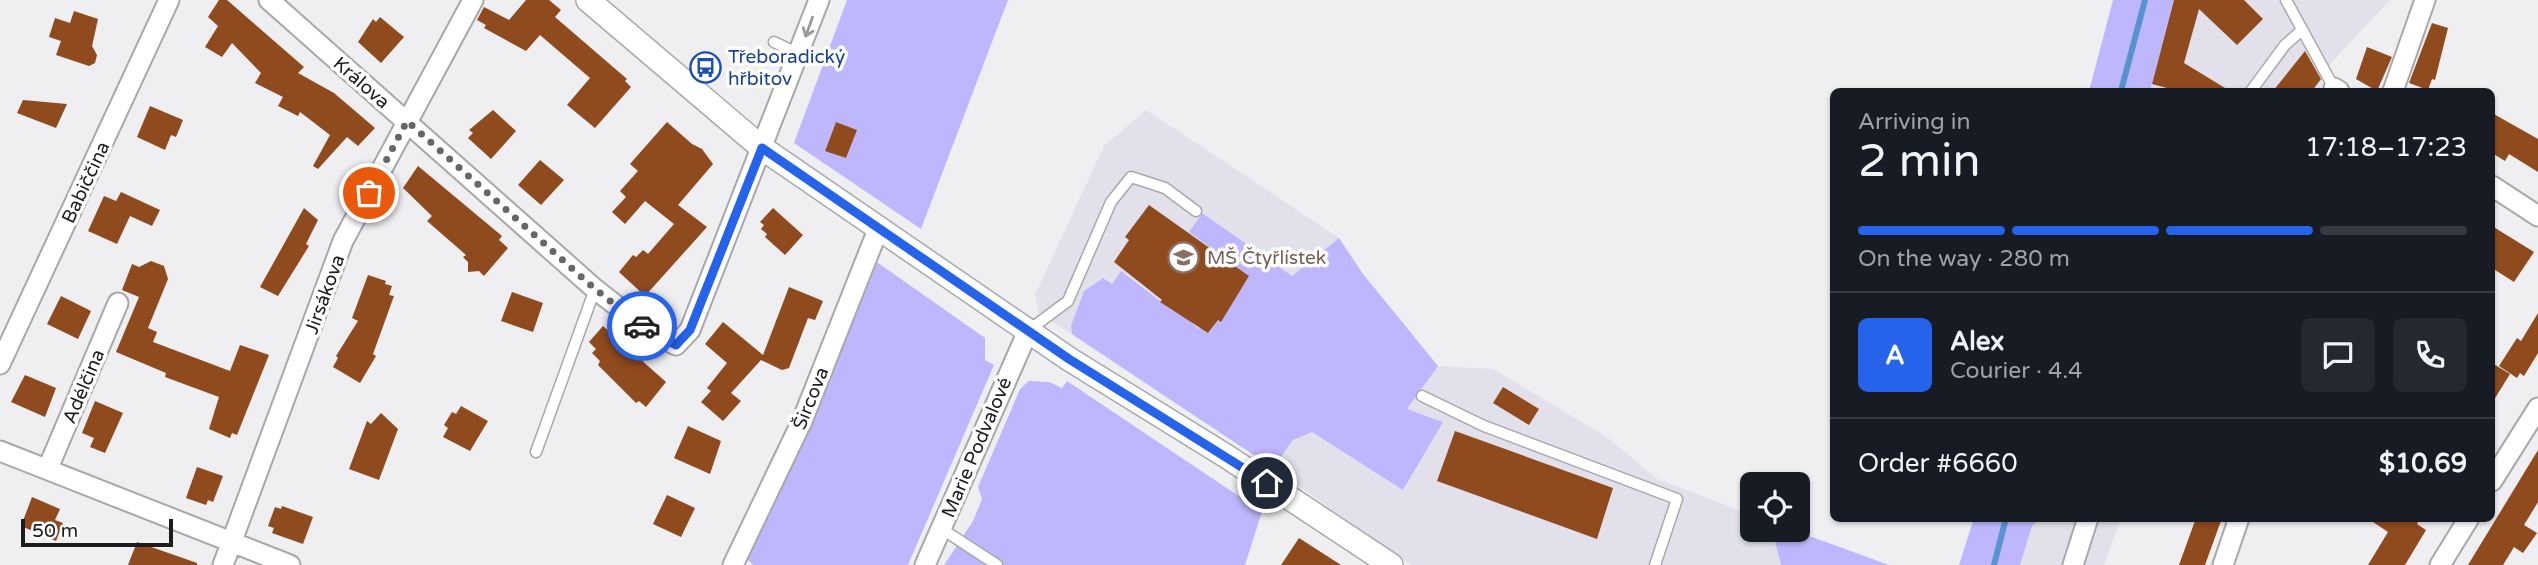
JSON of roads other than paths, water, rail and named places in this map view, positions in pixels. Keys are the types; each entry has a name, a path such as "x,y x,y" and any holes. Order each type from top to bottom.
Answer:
{"street":[{"name":"Babiččina","path":"0,364 169,0"},
{"name":"Králova","path":"269,0 595,289 653,334 676,345 690,330 762,148"},
{"name":"Jirsákova","path":"223,565 343,241 473,0"},
{"path":"588,0 762,148 1028,331 1391,565"},
{"path":"762,148 819,0"},
{"path":"2394,88 2425,0"},
{"path":"2495,188 2538,216"},
{"name":"Šircova","path":"733,565 802,421 879,227"},
{"name":"Adélčina","path":"48,468 118,303"},
{"name":"Marie Podvalové","path":"925,565 1028,331"},
{"path":"2495,476 2538,408"},
{"path":"0,451 290,565"},
{"path":"2075,564 2087,522"},
{"path":"2222,565 2238,522"},
{"path":"2440,565 2467,522"}],"lane":[{"path":"2286,0 2336,88"},
{"path":"2253,88 2285,45 2302,30"},
{"path":"774,43 799,54"},
{"path":"1028,331 1068,301 1111,202 1131,177 1166,188 1196,211"},
{"path":"536,453 595,289"},
{"path":"1422,396 1484,426 1676,499 1656,565"},
{"path":"942,529 997,565"}],"waterway":[{"path":"2122,88 2145,0"},
{"path":"1994,565 2005,522"}],"place":[{"name":"Třeboradický hřbitov","path":"705,67"},
{"name":"MŠ Čtyřlístek","path":"1184,257"}]}
